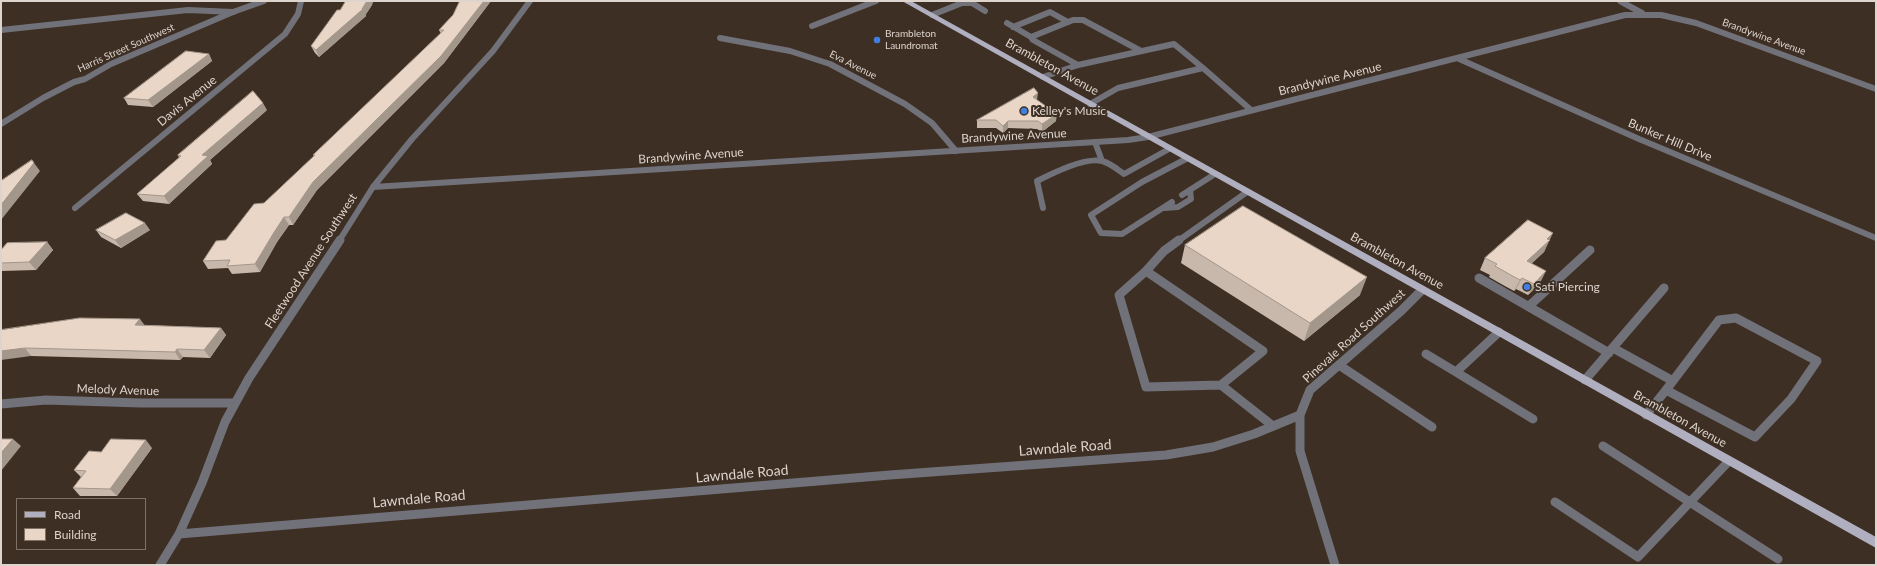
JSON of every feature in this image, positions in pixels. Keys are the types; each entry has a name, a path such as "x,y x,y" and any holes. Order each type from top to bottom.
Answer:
{"main road":[{"name":"Brambleton Avenue","path":"906,1 1876,543"}],"street":[{"name":"Harris Street Southwest","path":"1,124 43,98 74,82 85,79 111,64 233,12 264,1"},
{"name":"Davis Avenue","path":"75,208 285,34 295,21 300,9 301,1"},
{"name":"Fleetwood Avenue Southwest","path":"160,565 179,534 202,483 225,422 234,403 373,188 412,139 493,51 530,1"},
{"path":"812,26 876,1"},
{"name":"Brandywine Avenue","path":"1620,1 1642,13"},
{"path":"932,15 961,2 972,3 985,11"},
{"path":"1,30 188,10 233,12"},
{"path":"1013,27 1050,12 1068,22"},
{"name":"Brandywine Avenue","path":"373,188 1095,142 1148,137 1626,15 1642,13 1667,16 1688,21 1876,89"},
{"path":"1031,37 1068,22 1082,20 1141,51"},
{"path":"1007,23 1031,37 1033,40 1078,65"},
{"name":"Eva Avenue","path":"720,38 790,51 830,64 905,104 932,123 956,151"},
{"path":"1043,77 1078,65 1174,44 1251,110"},
{"name":"Bunker Hill Drive","path":"1457,58 1639,139 1876,238"},
{"path":"1090,104 1118,88 1203,68"},
{"path":"1095,142 1102,161"},
{"path":"1043,208 1037,181 1055,172 1079,164 1102,161 1124,174 1169,149"},
{"path":"1172,202 1122,234 1102,232 1091,215 1142,182 1186,158"},
{"path":"1182,195 1215,174"},
{"path":"1163,208 1178,207 1191,199 1190,190"},
{"path":"1146,271 1262,351 1221,385 1146,387 1119,296 1146,271 1164,251 1247,192"},
{"path":"1529,306 1590,250"},
{"path":"1479,278 1611,350 1673,381"},
{"path":"1585,380 1664,288"},
{"name":"Pinevale Road Southwest","path":"1335,565 1300,451 1300,415 1310,390 1422,290"},
{"path":"1646,415 1665,390 1673,381 1719,320 1736,318 1817,360 1791,399 1754,437 1665,390"},
{"path":"1456,372 1499,332"},
{"path":"1426,354 1533,419"},
{"path":"1339,365 1432,427"},
{"path":"1221,385 1273,426"},
{"name":"Melody Avenue","path":"1,404 46,400 141,403 234,403"},
{"name":"Lawndale Road","path":"179,534 890,475 1166,455 1213,447 1254,434 1300,415"},
{"path":"1603,446 1778,559"},
{"path":"1555,502 1638,557 1729,461"}],"building":[{"path":"346,1 367,1 363,9 316,50 311,46 337,10 340,10"},
{"path":"460,1 484,1 441,56 313,182 289,217 284,217 255,264 227,266 230,260 203,261 216,241 226,240 254,204 264,203 444,30 439,30 453,15"},
{"path":"186,51 209,54 148,100 124,98"},
{"path":"1034,88 1038,93 1033,97 1057,114 1042,124 1038,121 1008,121 1003,126 996,120 977,120"},
{"path":"253,91 263,103 202,155 208,156 164,196 137,194 181,156 178,155"},
{"path":"32,160 34,163 1,205 1,181"},
{"path":"1243,206 1367,277 1310,323 1185,245"},
{"path":"126,213 145,223 115,240 96,230"},
{"path":"1528,220 1553,233 1547,239 1550,240 1527,261 1546,271 1534,284 1522,278 1520,280 1495,266 1497,264 1485,258"},
{"path":"47,242 29,262 1,263 1,250 7,243"},
{"path":"80,318 140,319 135,325 221,328 204,350 177,349 175,352 25,348 1,351 1,330"},
{"path":"1,439 13,439 1,453"},
{"path":"111,439 146,440 110,489 73,488 86,471 74,470 89,451 101,452"}],"place":[{"name":"Brambleton Laundromat","path":"877,40"},
{"name":"Kelley's Music","path":"1024,111"},
{"name":"Sati Piercing","path":"1527,287"}]}
